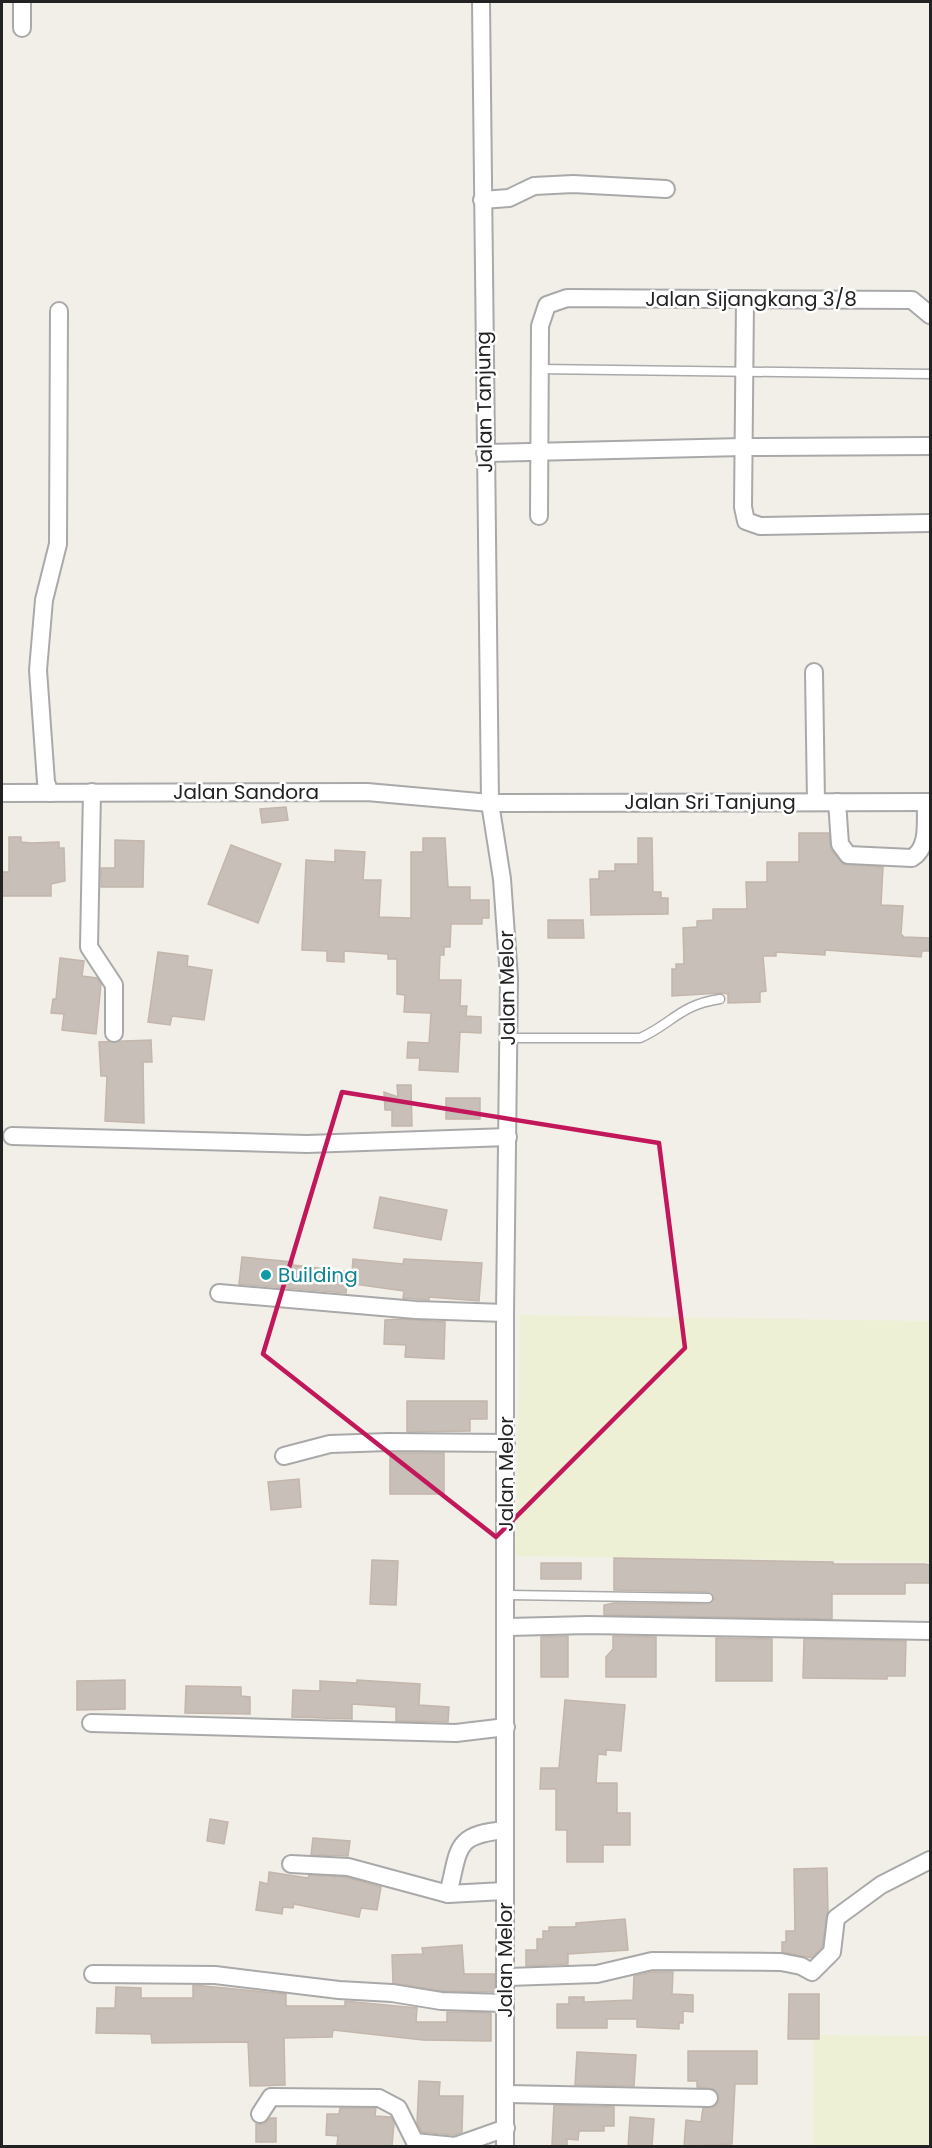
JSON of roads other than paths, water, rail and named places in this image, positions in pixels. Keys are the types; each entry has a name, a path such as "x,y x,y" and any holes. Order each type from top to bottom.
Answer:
{"street":[{"path":"22,2 22,28"},
{"name":"Jalan Tanjung","path":"481,2 482,200 489,453 490,803"},
{"path":"482,200 509,198 534,186 573,184 666,189"},
{"name":"Jalan Sijangkang 3/8","path":"539,369 543,313 547,305 554,300 567,298 912,300 919,303 930,315"},
{"path":"745,300 742,507 746,521 752,525 930,523"},
{"path":"48,788 38,670 44,600 58,544 59,311"},
{"path":"538,516 532,451 539,369"},
{"path":"489,453 743,447 930,446"},
{"path":"814,672 816,788"},
{"name":"Jalan Sandora","path":"2,794 48,788 92,792 367,792 490,803"},
{"name":"Jalan Sri Tanjung","path":"490,803 816,788 837,802 928,802"},
{"path":"92,792 89,947 110,974 114,985 114,1032"},
{"path":"837,802 840,844 848,855 912,858 918,854 924,841 928,802"},
{"name":"Jalan Melor","path":"490,803 506,925 508,1038 505,1313 504,2003 506,2146"},
{"path":"12,1136 307,1144 508,1137"},
{"path":"219,1293 395,1309 505,1313"},
{"path":"284,1456 330,1444 506,1443"},
{"path":"506,1627 588,1625 930,1631"},
{"path":"91,1723 456,1733 506,1727"},
{"path":"448,1894 460,1848 466,1838 479,1832 505,1830"},
{"path":"505,1977 597,1974 652,1961 781,1962 801,1966 812,1972 832,1952 836,1918 882,1885 930,1860"},
{"path":"291,1864 348,1867 448,1894 504,1891"},
{"path":"93,1974 215,1975 339,1990 392,1993 441,2001 504,2003"},
{"path":"506,2094 709,2098"},
{"path":"260,2114 271,2097 379,2097 398,2108 415,2142 455,2146 506,2128"}],"lane":[{"path":"539,369 930,374"},
{"path":"508,1038 639,1038 652,1032 684,1009 702,1002 720,999"},
{"path":"506,1595 708,1598"}],"place":[{"name":"Building","path":"266,1275"}]}
